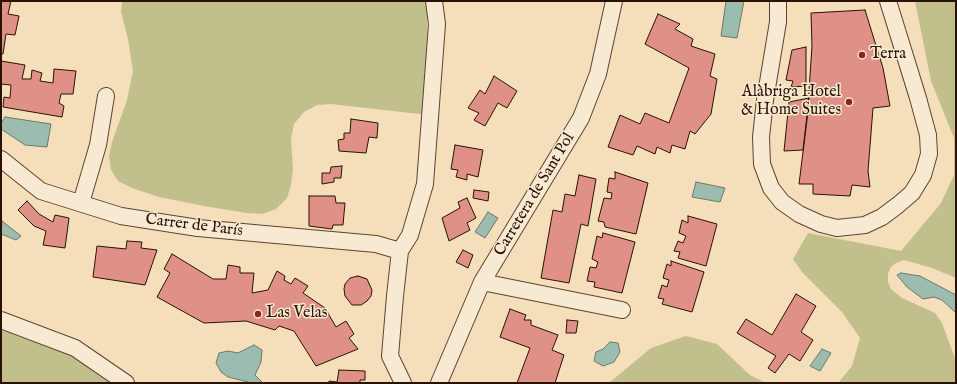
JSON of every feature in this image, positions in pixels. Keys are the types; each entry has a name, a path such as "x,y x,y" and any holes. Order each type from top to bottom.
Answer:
{"street":[{"path":"403,383 390,356 400,251 410,235 425,184 437,24 434,1"},
{"name":"Carretera de Sant Pol","path":"439,383 482,282 581,118 598,74 614,1"},
{"path":"778,1 778,22 765,100 761,137 762,164 771,188 782,202 798,214 821,224 837,228 865,225 882,218 898,205 912,193 923,175 928,154 928,135 888,1"},
{"path":"81,203 98,145 106,96"},
{"name":"Carrer de París","path":"1,159 41,191 121,216 198,228 376,244 400,251"},
{"path":"482,282 622,310"},
{"path":"1,320 75,348 126,383"}],"shaded area":[{"path":"122,1 427,1 429,7 427,21 428,115 331,104 317,105 304,112 294,124 291,139 293,169 291,185 287,198 276,209 262,214 204,206 159,197 132,188 118,181 111,170 109,156 112,142 127,100 133,71 128,39 121,12"},
{"path":"726,1 744,1 737,38 721,36"},
{"path":"915,1 956,1 956,278 932,268 904,260 891,267 888,274 888,282 891,289 902,298 935,313 942,323 956,361 956,383 838,383 852,366 860,338 842,312 802,272 793,259 808,233 901,251 941,203 954,175 954,138 931,81"},
{"path":"5,117 51,124 47,147 25,145 1,129 1,123"},
{"path":"696,182 725,188 720,202 692,197"},
{"path":"488,212 498,218 485,238 475,232"},
{"path":"2,221 21,236 16,240 1,234"},
{"path":"901,273 920,276 956,295 956,313 942,300 934,297 923,299 907,287 897,275"},
{"path":"1,327 72,354 115,383 1,383"},
{"path":"686,336 717,344 750,375 766,383 609,383 651,348"},
{"path":"610,342 618,343 620,352 614,362 603,366 594,361 596,352 603,349"},
{"path":"254,345 262,350 261,362 255,375 263,383 252,383 228,377 221,372 216,363 219,353 228,351 238,353"},
{"path":"822,349 831,353 820,371 810,366"}],"building":[{"path":"1,1 11,1 8,14 19,16 15,35 6,34 3,54 1,54"},
{"name":"Alàbriga Hotel & Home Suites","path":"865,10 883,68 890,106 873,108 868,171 870,187 852,185 850,196 813,194 813,184 799,184 807,120 812,46 811,13"},
{"path":"658,14 680,24 675,29 693,39 691,46 715,54 710,76 717,79 711,114 695,134 690,131 685,149 672,145 670,153 657,147 655,154 637,146 633,155 608,147 620,115 640,124 645,113 669,123 689,68 645,44"},
{"path":"806,47 806,86 791,87 793,81 786,80 792,50"},
{"path":"1,61 25,65 22,79 31,79 32,70 42,73 40,81 53,83 54,69 76,71 73,94 61,94 59,103 64,106 62,117 3,107 4,97 10,98 11,85 1,84"},
{"path":"494,76 517,91 507,108 498,103 485,126 474,120 479,113 468,108 480,90 485,94"},
{"path":"809,98 803,150 784,151 789,102"},
{"path":"351,119 378,123 377,138 369,137 366,153 339,151 338,140 344,139 344,133 350,133"},
{"path":"455,145 483,150 478,177 467,174 467,180 456,177 458,170 451,169"},
{"path":"342,166 341,178 334,178 334,182 322,184 322,173 330,173 331,167"},
{"path":"615,172 648,183 636,234 605,227 604,222 598,221 604,198 611,199 612,193 607,192 609,178 615,179"},
{"path":"579,175 596,179 588,226 581,224 569,283 541,278 553,210 562,212 565,194 575,196"},
{"path":"474,190 489,192 488,201 473,198"},
{"path":"309,196 335,196 336,203 345,203 343,225 333,225 332,229 309,226"},
{"path":"467,198 476,218 467,223 470,230 449,241 442,218 460,208 458,202"},
{"path":"27,201 39,214 53,222 55,215 69,218 65,248 43,245 46,231 34,226 18,210"},
{"path":"688,216 717,224 706,266 678,258 680,252 674,251 678,241 683,243 686,236 679,233 682,220 688,223"},
{"path":"603,233 635,242 622,293 594,287 595,282 587,281 590,267 596,268 598,262 592,259 597,236 602,238"},
{"path":"127,241 142,242 141,248 157,250 145,285 93,277 97,246 126,249"},
{"path":"463,250 473,255 468,268 456,262"},
{"name":"Las Velas","path":"172,254 213,279 226,279 228,265 240,267 240,273 254,273 252,293 268,290 277,271 285,276 284,280 291,284 295,278 308,286 303,293 325,308 336,327 346,321 354,334 349,338 358,349 316,366 294,331 279,326 275,330 246,321 204,323 157,297 170,273 164,269"},
{"path":"671,261 704,272 692,312 662,304 664,299 658,298 662,285 667,287 669,280 663,278 667,264 671,266"},
{"path":"358,276 367,279 372,290 371,296 361,305 352,305 345,296 345,284 350,278"},
{"path":"796,294 816,306 801,332 813,340 800,361 789,354 775,373 768,368 776,356 737,333 746,319 772,335"},
{"path":"510,309 526,315 524,320 531,320 531,325 558,335 552,350 564,355 555,383 517,383 530,348 500,337"},
{"path":"567,320 578,321 576,333 566,333"},
{"path":"339,370 365,371 365,380 360,380 360,383 329,383 329,381 337,382"}],"place":[{"name":"Terra","path":"862,55"},
{"name":"Alàbriga Hotel & Home Suites","path":"849,102"},
{"name":"Las Velas","path":"258,314"}]}
